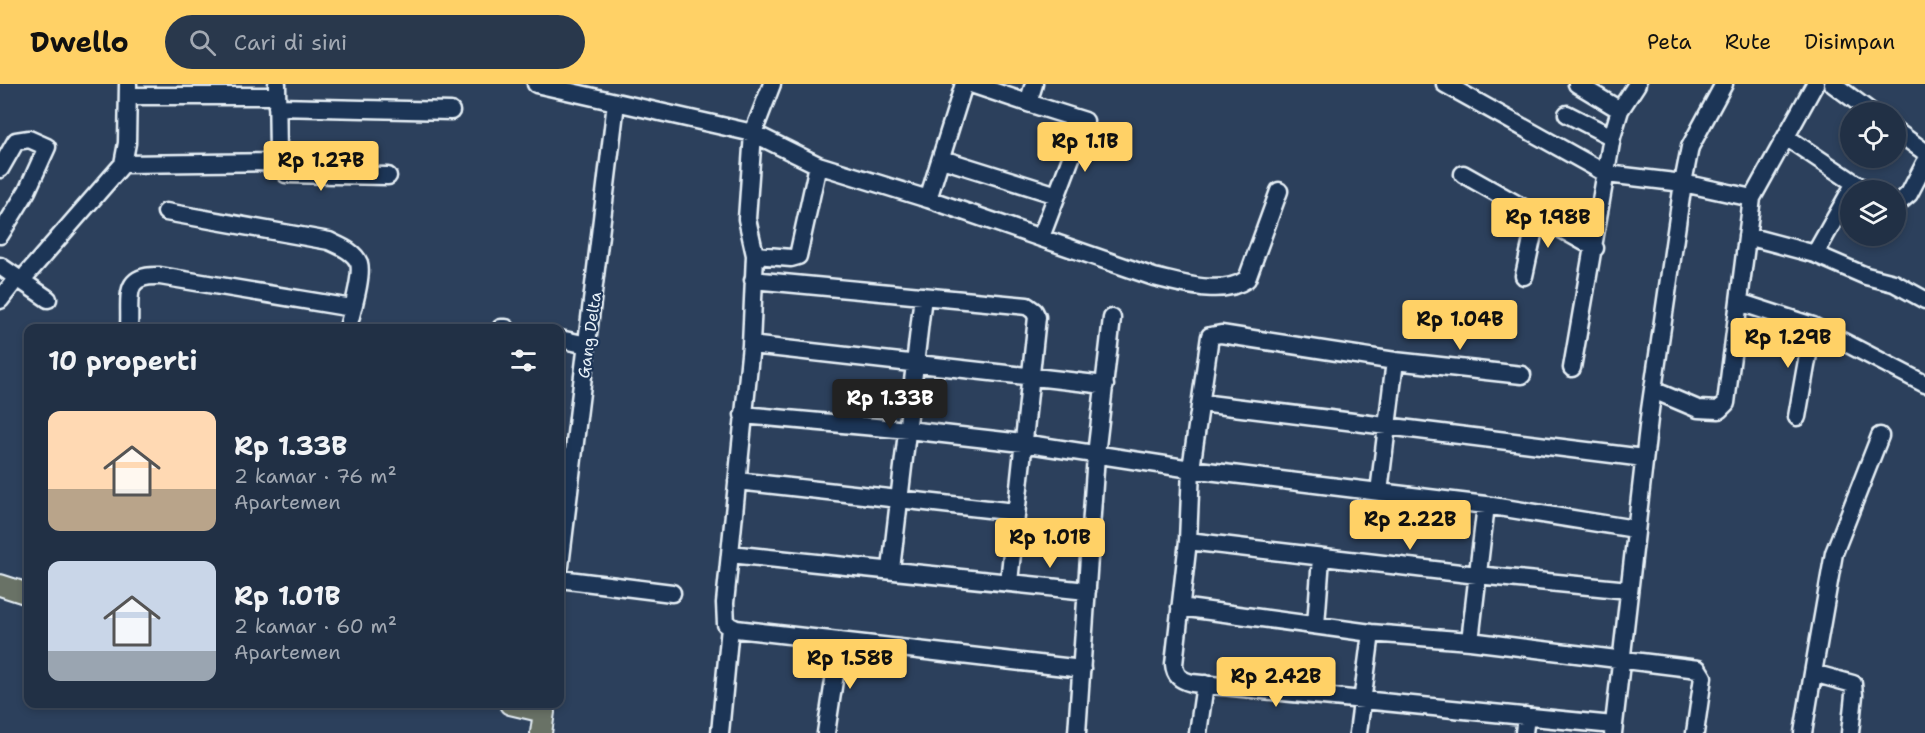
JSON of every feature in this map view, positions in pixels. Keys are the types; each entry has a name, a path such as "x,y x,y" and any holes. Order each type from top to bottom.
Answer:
{"main road":[{"path":"0,585 24,593"},
{"path":"542,733 545,708"}],"street":[{"path":"536,84 753,134 818,165 928,199 1154,277 1202,286 1237,284 1250,276 1279,191"},
{"path":"720,733 730,627 725,614 751,345 755,255 747,219 753,134 772,84"},
{"path":"928,199 964,84"},
{"path":"971,84 1085,121 1041,237"},
{"path":"1028,103 1034,84"},
{"path":"1445,84 1607,174 1683,183 1752,198"},
{"path":"1577,84 1620,110"},
{"path":"1572,369 1595,248 1612,137 1620,110 1637,84"},
{"path":"1522,375 1395,361 1216,333 1210,336 1207,341 1191,469 1188,541 1175,672 1182,680 1362,700 1525,725 1613,729 1644,458 1683,183 1690,147 1724,84"},
{"path":"1653,390 1698,410 1716,411 1723,407 1752,198 1815,84"},
{"path":"1833,84 1857,102"},
{"path":"0,300 123,164 127,143 128,90 277,96 451,111"},
{"path":"275,162 278,154 277,96"},
{"name":"Gang Delta","path":"564,533 616,103"},
{"path":"1567,114 1612,137"},
{"path":"1786,136 1850,180"},
{"path":"1906,138 1925,152"},
{"path":"0,169 16,141 29,139 47,147 27,192 2,227"},
{"path":"942,159 1058,195"},
{"path":"123,164 263,164 275,162"},
{"path":"275,162 286,174 388,176"},
{"path":"1906,197 1925,163"},
{"path":"755,255 791,258 798,256 818,165"},
{"path":"1463,174 1595,248"},
{"path":"166,212 329,241 349,251 358,263 349,324"},
{"path":"1524,276 1537,216"},
{"path":"1815,254 1840,217"},
{"path":"1747,236 1815,254 1866,276 1894,283 1925,300"},
{"path":"0,266 22,276 48,299"},
{"path":"129,324 132,286 136,279 143,275 352,308"},
{"path":"753,280 1033,309 1037,317 1009,582"},
{"path":"891,569 923,296"},
{"path":"1739,302 1813,327 1925,384"},
{"path":"1077,733 1096,455 1112,318"},
{"path":"1797,417 1813,327"},
{"path":"564,340 587,345"},
{"path":"751,345 1104,385"},
{"path":"1379,492 1395,361"},
{"path":"1201,403 1644,458"},
{"path":"743,415 1022,443 1191,469 1486,505 1635,529"},
{"path":"1803,733 1834,554 1880,436"},
{"path":"737,481 1015,512"},
{"path":"1470,641 1486,505"},
{"path":"1188,541 1477,576 1629,590"},
{"path":"730,554 1087,591"},
{"path":"1316,625 1321,558"},
{"path":"564,579 672,592"},
{"path":"1180,607 1371,633 1470,641 1622,658 1701,671 1703,677 1695,733"},
{"path":"730,627 840,642 1082,669"},
{"path":"1358,733 1371,633"},
{"path":"826,733 840,642"},
{"path":"1813,673 1853,684 1850,733"},
{"path":"1198,733 1205,684"}]}
